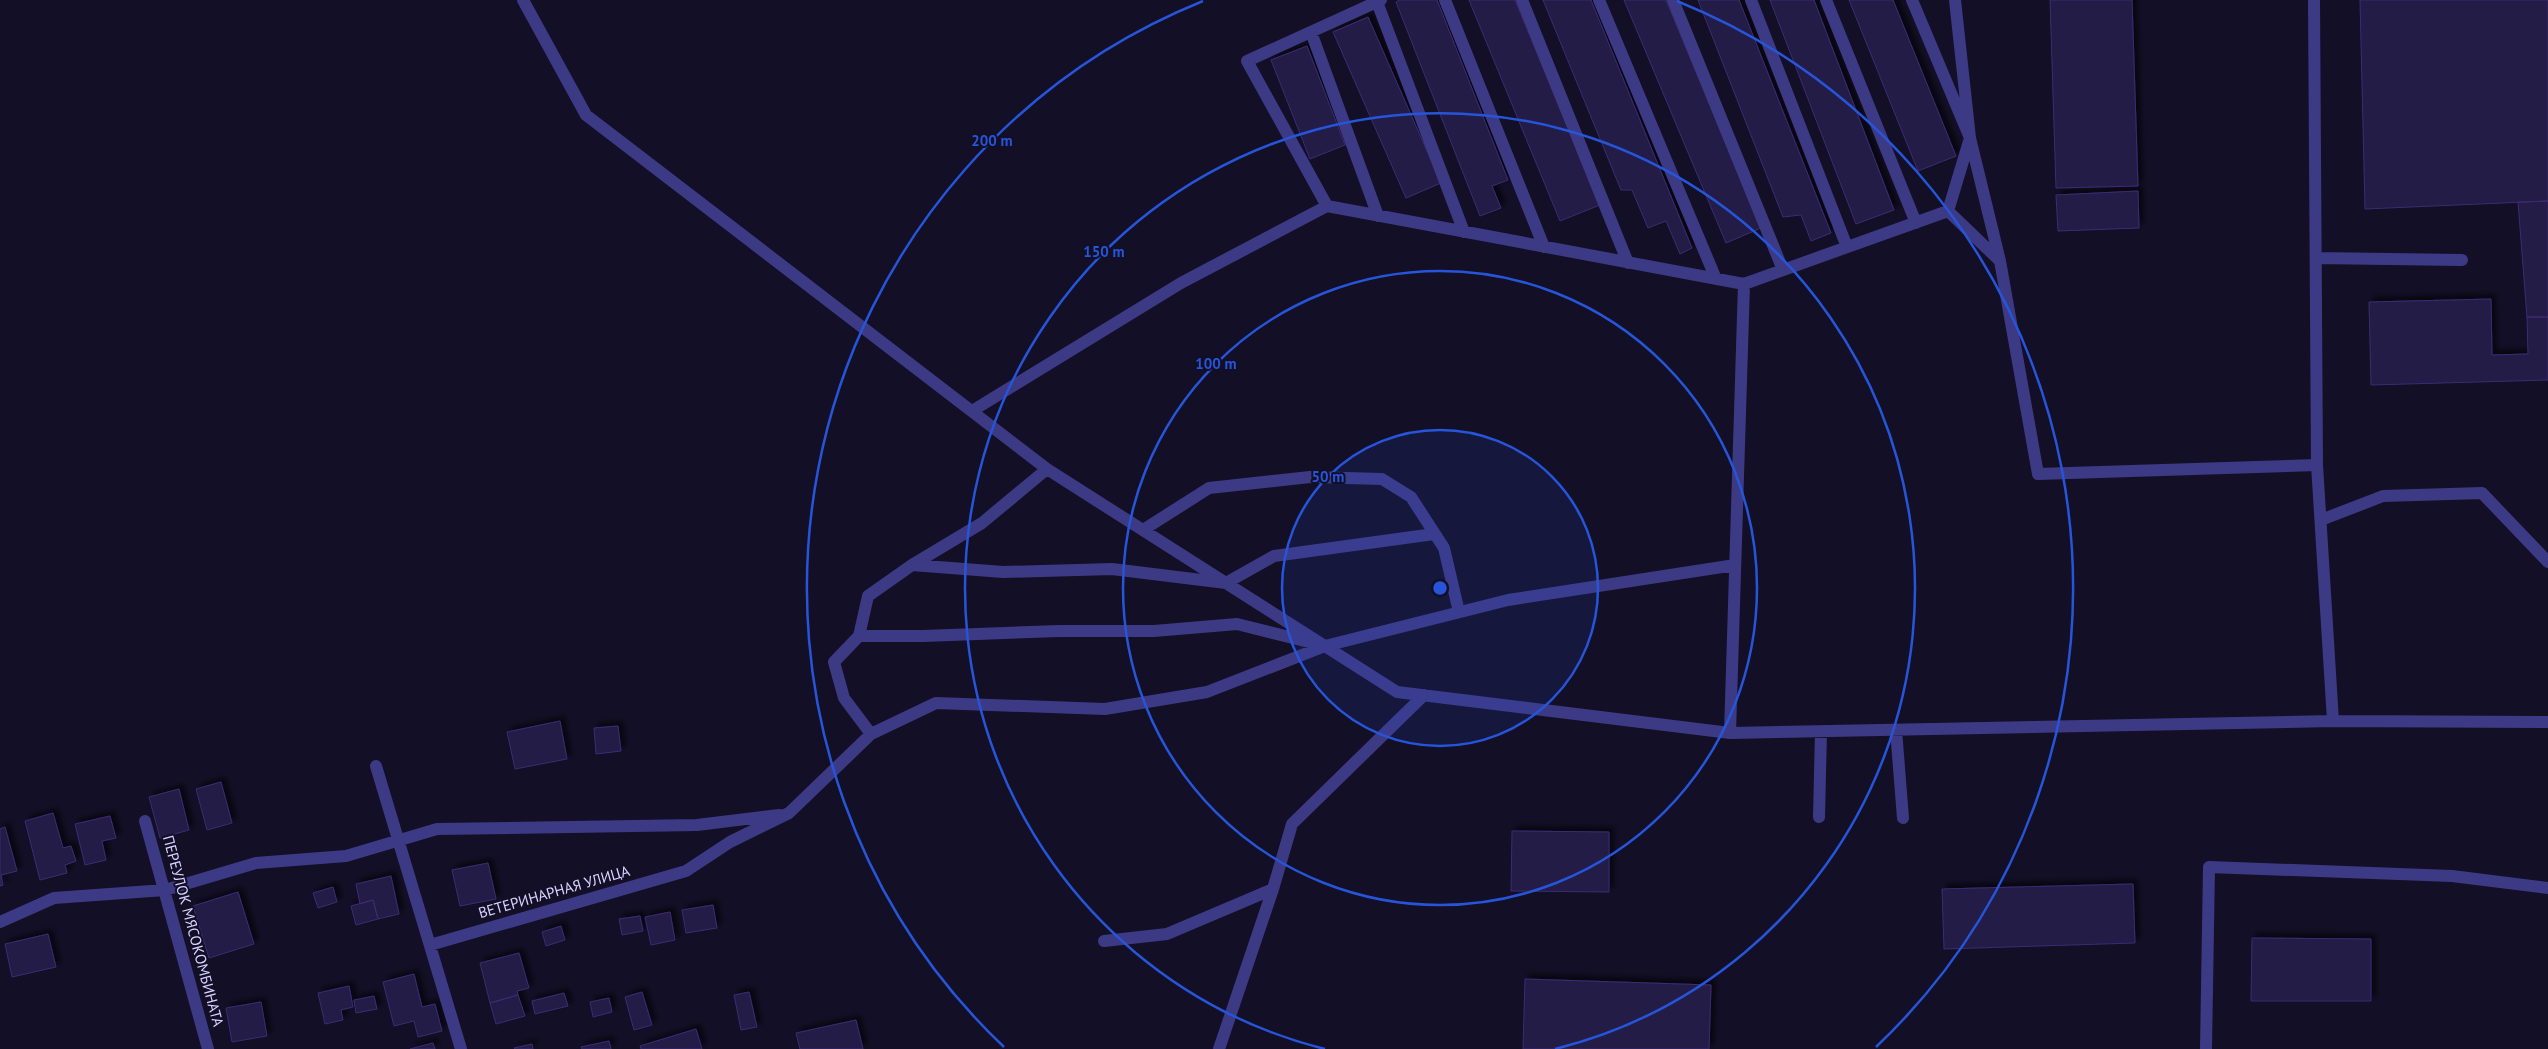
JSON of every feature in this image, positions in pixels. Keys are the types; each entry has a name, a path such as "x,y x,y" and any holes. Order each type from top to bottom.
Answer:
{"street":[{"path":"523,0 586,115 1047,469 1397,692 1730,733 2333,721 2548,722"},
{"path":"1445,0 1544,247"},
{"path":"1522,0 1628,263"},
{"path":"1599,0 1716,279"},
{"path":"1673,0 1783,270"},
{"path":"1751,0 1847,247"},
{"path":"1826,0 1916,222"},
{"path":"1912,0 1970,138 1948,211"},
{"path":"1955,0 1970,138 2000,261 2038,474 2317,465"},
{"path":"2314,0 2317,465 2333,721"},
{"path":"1327,206 1247,61 1379,1 1464,232"},
{"path":"1311,32 1378,216"},
{"path":"972,412 1181,283 1327,206 1744,284 1948,211"},
{"path":"1948,211 2000,261"},
{"path":"2316,258 2462,260"},
{"path":"1730,733 1744,284"},
{"path":"871,734 844,698 834,662 860,636 868,596 912,566 982,523 1047,469"},
{"path":"1143,530 1209,488 1310,477 1382,479 1411,497 1444,548 1459,612"},
{"path":"2321,520 2383,496 2482,494 2548,562"},
{"path":"912,566 1002,572 1112,569 1226,583 1274,556 1434,534"},
{"name":"ВЕТЕРИНАРНАЯ УЛИЦА","path":"430,945 686,871 730,842 789,814 871,734 936,703 1105,709 1207,692 1326,646 1508,600 1735,565"},
{"path":"860,636 1154,631 1237,624 1326,646"},
{"path":"1219,1049 1273,889 1292,824 1424,695"},
{"path":"1896,730 1903,818"},
{"path":"1819,818 1821,732"},
{"path":"376,766 461,1049"},
{"path":"0,922 54,898 165,890 256,863 346,856 398,839 437,829 697,825 789,814"},
{"name":"ПЕРЕУЛОК МЯСОКОМБИНАТА","path":"145,821 208,1049"},
{"path":"2206,1049 2208,867 2452,876 2548,888"},
{"path":"1104,941 1167,934 1273,889"}],"building":[{"path":"1400,0 1437,0 1508,180 1492,186 1501,208 1480,216 1396,2"},
{"path":"1469,0 1515,0 1600,205 1560,221"},
{"path":"1543,0 1591,0 1692,248 1680,254 1666,221 1648,228 1632,190 1621,190"},
{"path":"1624,0 1666,0 1761,228 1726,243"},
{"path":"1698,0 1739,0 1831,233 1811,241 1801,215 1783,217"},
{"path":"1770,0 1814,0 1894,210 1856,224"},
{"path":"1849,0 1893,0 1956,156 1918,171"},
{"path":"2050,0 2132,0 2138,186 2056,188"},
{"path":"2360,0 2548,0 2548,201 2365,209"},
{"path":"1368,17 1441,183 1406,198 1333,32"},
{"path":"1307,46 1345,145 1310,159 1271,60"},
{"path":"2138,191 2139,228 2058,231 2056,195"},
{"path":"2548,201 2548,317 2527,317 2518,202"},
{"path":"2491,299 2492,355 2528,354 2527,317 2548,317 2548,380 2371,385 2369,302"},
{"path":"560,721 567,759 515,769 507,732"},
{"path":"618,726 621,751 596,754 594,728"},
{"path":"221,782 232,823 207,830 196,789"},
{"path":"179,789 189,830 160,838 149,797"},
{"path":"53,813 63,848 71,846 76,861 65,865 67,873 40,880 25,821"},
{"path":"110,816 116,838 102,841 106,860 85,865 75,824"},
{"path":"5,827 17,871 1,875 3,885 0,886 0,829"},
{"path":"1512,831 1609,832 1609,892 1511,891"},
{"path":"488,863 496,899 460,906 452,870"},
{"path":"391,876 399,914 378,919 373,900 360,904 356,884"},
{"path":"2133,884 2135,943 1944,949 1942,889"},
{"path":"333,887 337,902 318,908 313,893"},
{"path":"238,892 254,944 209,958 193,906"},
{"path":"373,900 378,919 356,925 351,906"},
{"path":"713,905 717,928 686,933 682,910"},
{"path":"670,912 675,940 651,945 645,917"},
{"path":"640,916 643,931 622,935 619,919"},
{"path":"561,926 565,940 546,946 542,932"},
{"path":"48,934 56,967 12,977 5,944"},
{"path":"2252,938 2371,939 2371,1001 2251,1001"},
{"path":"519,953 529,988 517,991 518,995 490,1003 480,963"},
{"path":"414,974 422,1007 435,1004 442,1031 418,1037 414,1021 394,1026 383,982"},
{"path":"1525,979 1711,985 1709,1049 1523,1049"},
{"path":"349,986 353,1007 341,1010 343,1020 325,1024 318,993"},
{"path":"642,992 652,1025 634,1030 625,997"},
{"path":"749,992 757,1027 741,1030 734,995"},
{"path":"564,993 568,1006 535,1014 532,1001"},
{"path":"518,995 525,1016 496,1024 490,1003"},
{"path":"374,996 377,1009 356,1013 354,1000"},
{"path":"609,998 612,1012 593,1017 590,1002"},
{"path":"261,1002 267,1036 232,1042 226,1008"},
{"path":"856,1020 863,1049 800,1049 796,1033"},
{"path":"696,1029 702,1049 641,1049 640,1046"},
{"path":"609,1041 611,1049 582,1049 581,1047"},
{"path":"433,1043 435,1049 410,1049"},
{"path":"532,1044 533,1049 514,1048"}]}
